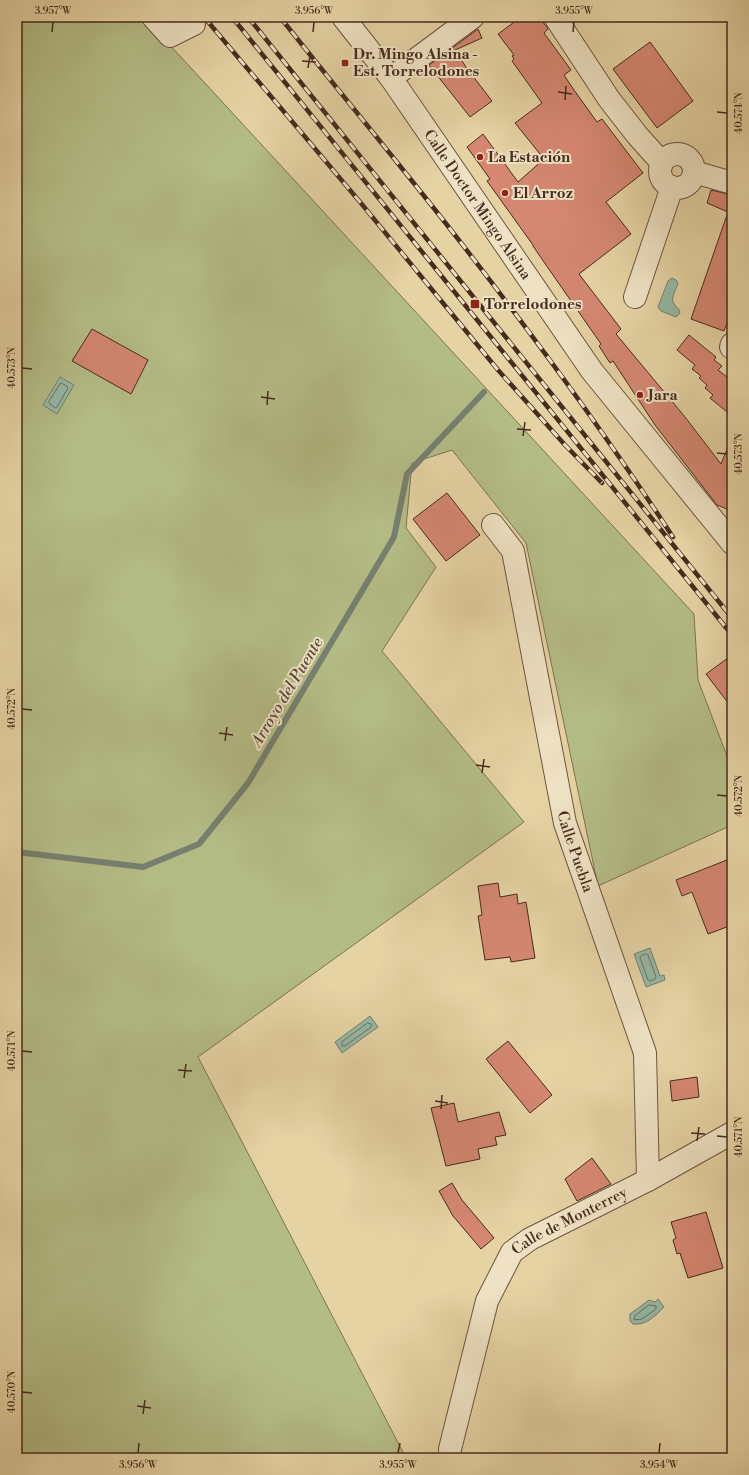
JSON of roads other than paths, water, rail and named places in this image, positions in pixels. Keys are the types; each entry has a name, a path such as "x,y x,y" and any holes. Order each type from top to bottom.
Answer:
{"street":[{"path":"154,17 170,36 194,24"},
{"name":"Calle Doctor Mingo Alsina","path":"343,17 391,78 592,371 732,543"},
{"path":"391,78 473,17"},
{"path":"555,17 609,99 636,135 662,163"},
{"path":"676,154 684,156 690,160 694,172 692,179 687,185 680,188 672,187 663,181 660,170 662,163 668,157 676,154"},
{"path":"694,172 732,183"},
{"path":"635,297 672,187"},
{"name":"Calle Puebla","path":"493,525 513,551 565,823 645,1053 648,1180"},
{"name":"Calle de Monterrey","path":"450,1458 450,1450 487,1301 512,1252 530,1239 648,1180 732,1133"}],"water":[{"path":"672,278 678,283 673,295 674,304 679,309 680,313 676,317 661,311 658,307 668,281"},
{"path":"60,377 74,385 57,414 43,405"},
{"path":"650,948 660,976 664,975 665,980 646,987 634,954"},
{"path":"370,1016 378,1027 342,1053 335,1042"},
{"path":"658,1299 664,1307 654,1317 646,1322 638,1324 633,1324 630,1321 630,1314 632,1312 649,1300 655,1302"}],"waterway":[{"name":"Arroyo del Puente","path":"17,852 143,867 199,844 248,783 394,537 407,474 484,392"}],"railway":[{"path":"204,17 360,202 498,370 565,445 602,483"},
{"path":"232,17 732,635"},
{"path":"248,17 732,618"},
{"path":"280,17 471,255 560,374 618,455 673,537"}],"place":[{"name":"Dr. Mingo Alsina - Est. Torrelodones","path":"345,63"},
{"name":"La Estación","path":"480,157"},
{"name":"El Arroz","path":"505,193"},
{"name":"Torrelodones","path":"475,304"},
{"name":"Jara","path":"640,395"}]}
